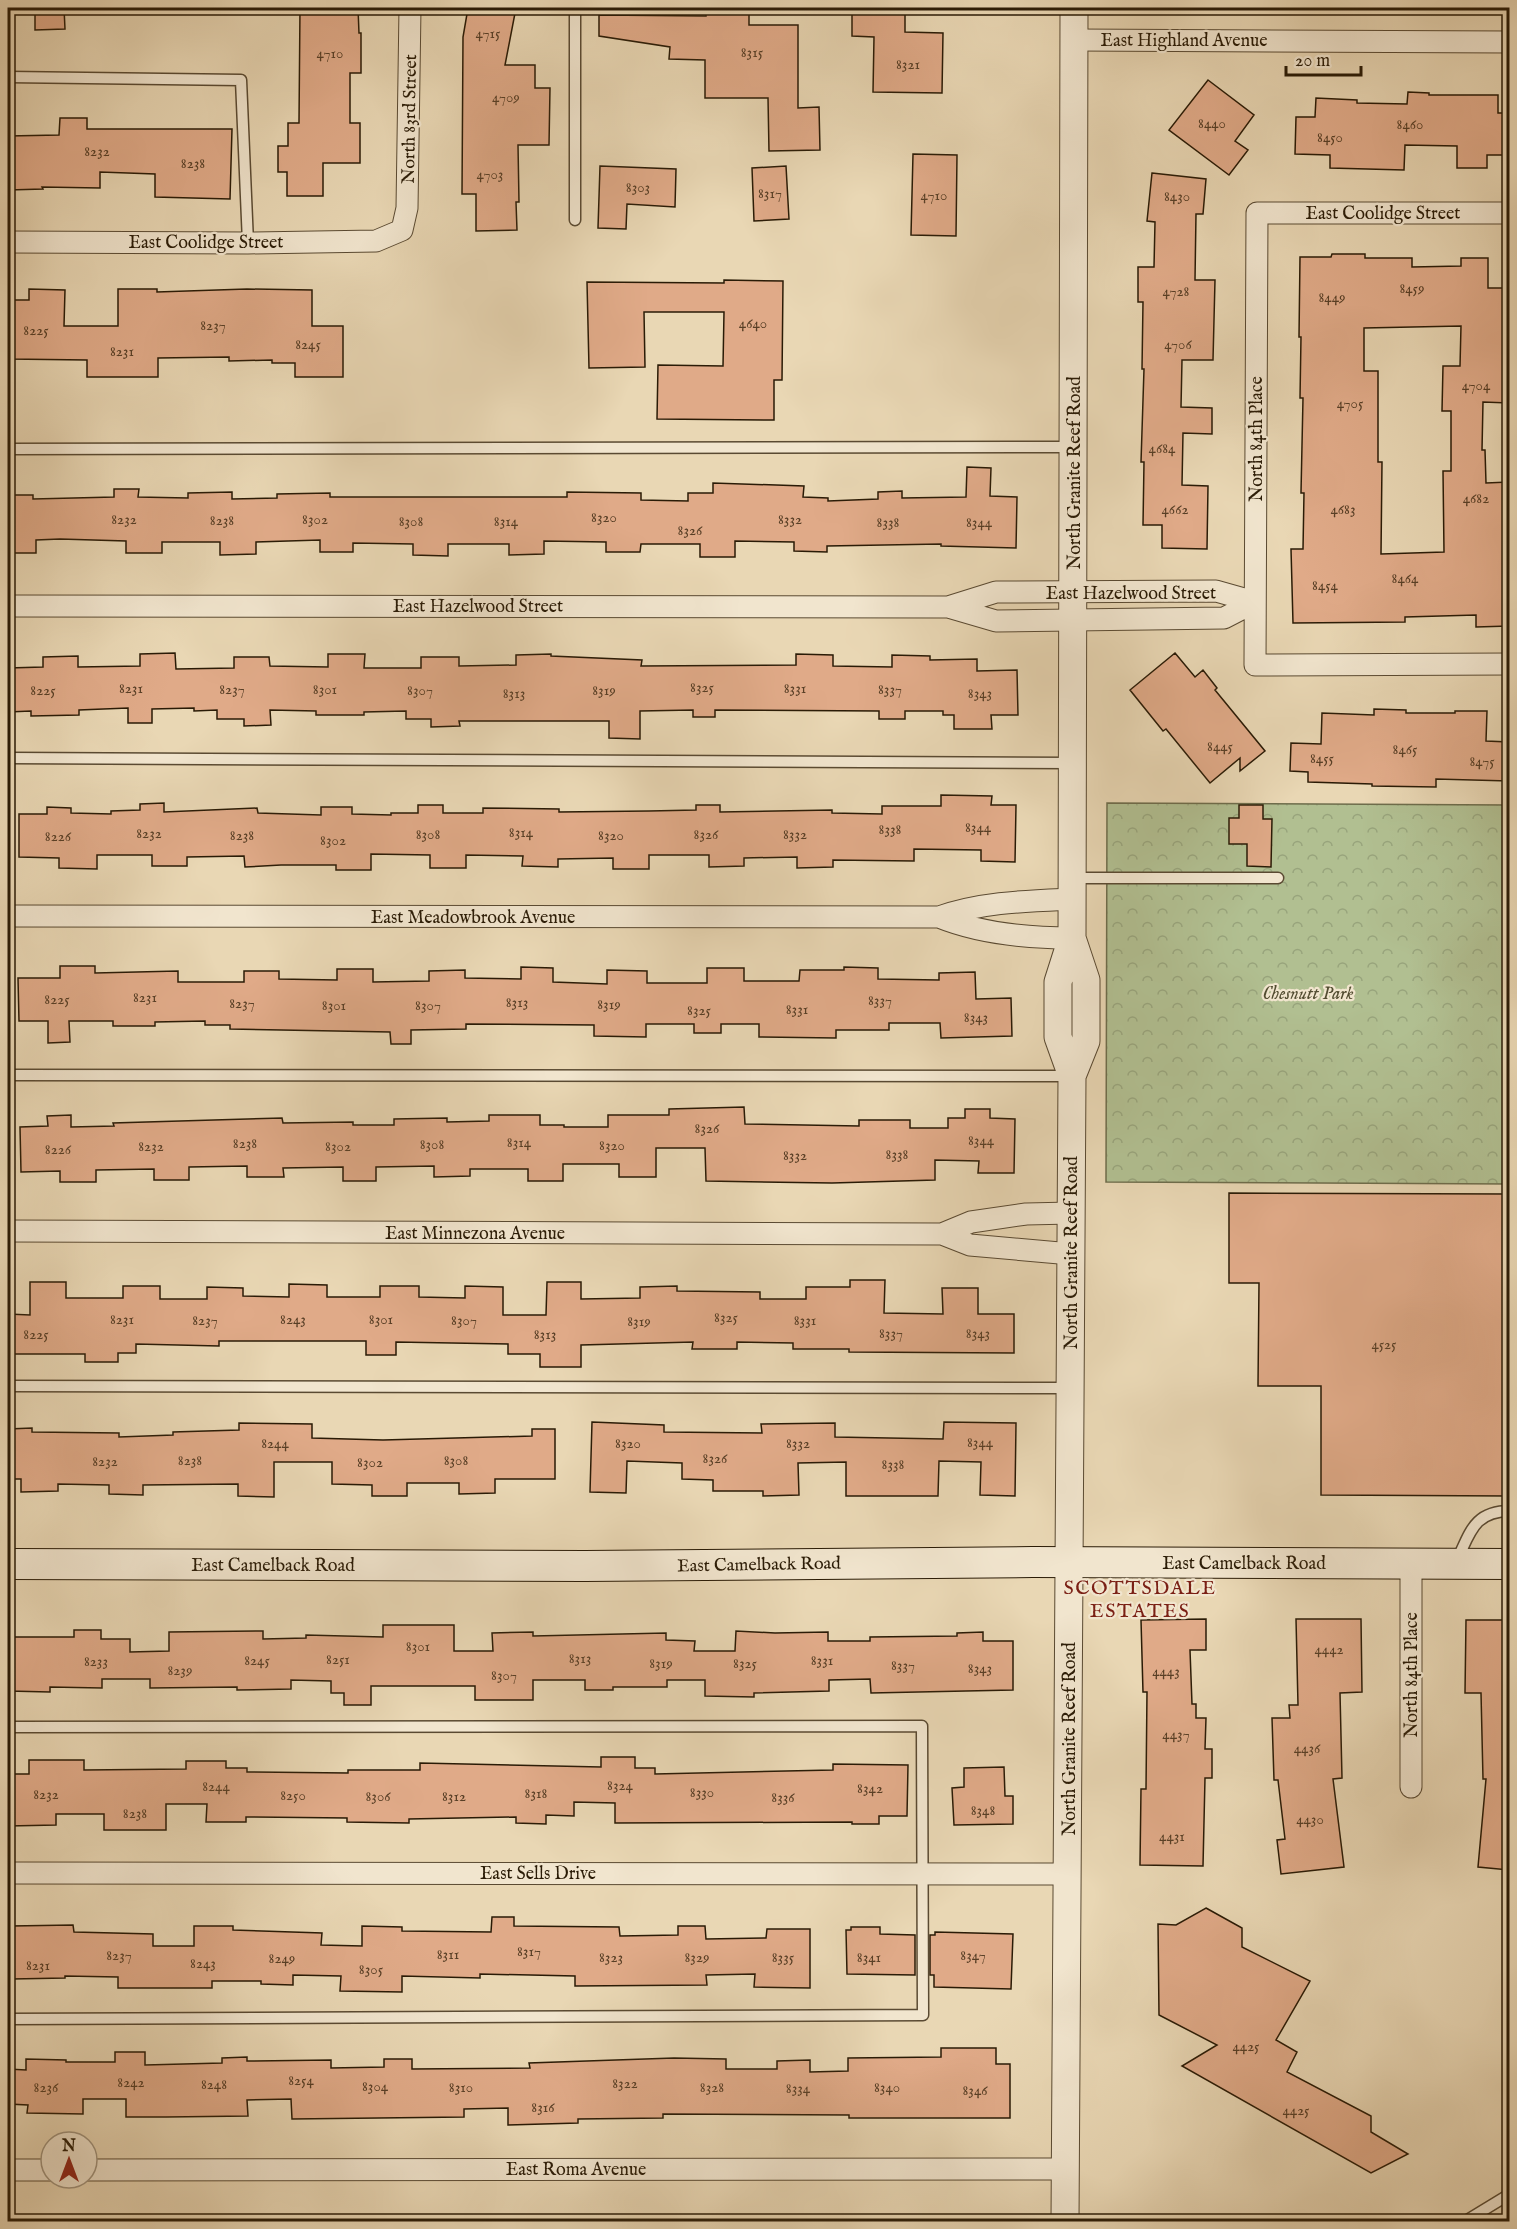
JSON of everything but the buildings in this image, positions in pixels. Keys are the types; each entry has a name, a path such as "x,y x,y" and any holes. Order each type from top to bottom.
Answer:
{"main road":[{"name":"East Camelback Road","path":"8,1564 585,1566 1071,1562 1509,1564"}],"street":[{"name":"North 83rd Street","path":"402,231 407,208 410,8"},
{"name":"North Granite Reef Road","path":"1065,2222 1071,1562 1072,1076 1058,1037 1058,982 1072,938 1074,8"},
{"name":"East Highland Avenue","path":"1075,40 1509,42"},
{"name":"East Coolidge Street","path":"1257,213 1509,213"},
{"name":"North 84th Place","path":"1257,213 1255,664 1509,664"},
{"name":"East Coolidge Street","path":"8,242 376,241 402,231"},
{"name":"East Hazelwood Street","path":"948,607 996,592 1216,591 1255,602"},
{"path":"1167,592 1167,619"},
{"name":"East Hazelwood Street","path":"8,606 948,607 996,621 1224,618 1255,602"},
{"name":"East Meadowbrook Avenue","path":"8,916 939,917 962,909 1027,901 1072,888"},
{"name":"East Meadowbrook Avenue","path":"939,917 963,927 1031,937 1072,938"},
{"name":"East Minnezona Avenue","path":"942,1234 971,1222 1026,1214 1071,1213"},
{"name":"East Minnezona Avenue","path":"8,1231 942,1234 970,1245 1071,1254"},
{"name":"North 84th Place","path":"1411,1564 1411,1787"},
{"name":"East Sells Drive","path":"8,1873 1068,1874"},
{"name":"East Roma Avenue","path":"99,2170 1065,2169"},
{"path":"8,2170 39,2170"}],"lane":[{"path":"575,8 575,220"},
{"path":"8,77 241,80 248,243"},
{"path":"8,449 1074,447"},
{"path":"8,758 1073,763"},
{"path":"1072,888 1278,878"},
{"path":"8,1075 1072,1076"},
{"path":"8,1386 1071,1388"},
{"path":"1455,1564 1477,1521 1485,1515 1509,1511"},
{"path":"8,1727 922,1726 923,1874 923,2015 8,2019"},
{"path":"1464,2222 1509,2194"}],"green space":[{"name":"Chesnutt Park","path":"1107,803 1509,805 1509,1184 1106,1182"}],"district":[{"name":"SCOTTSDALE ESTATES","path":"1140,1598"}]}
